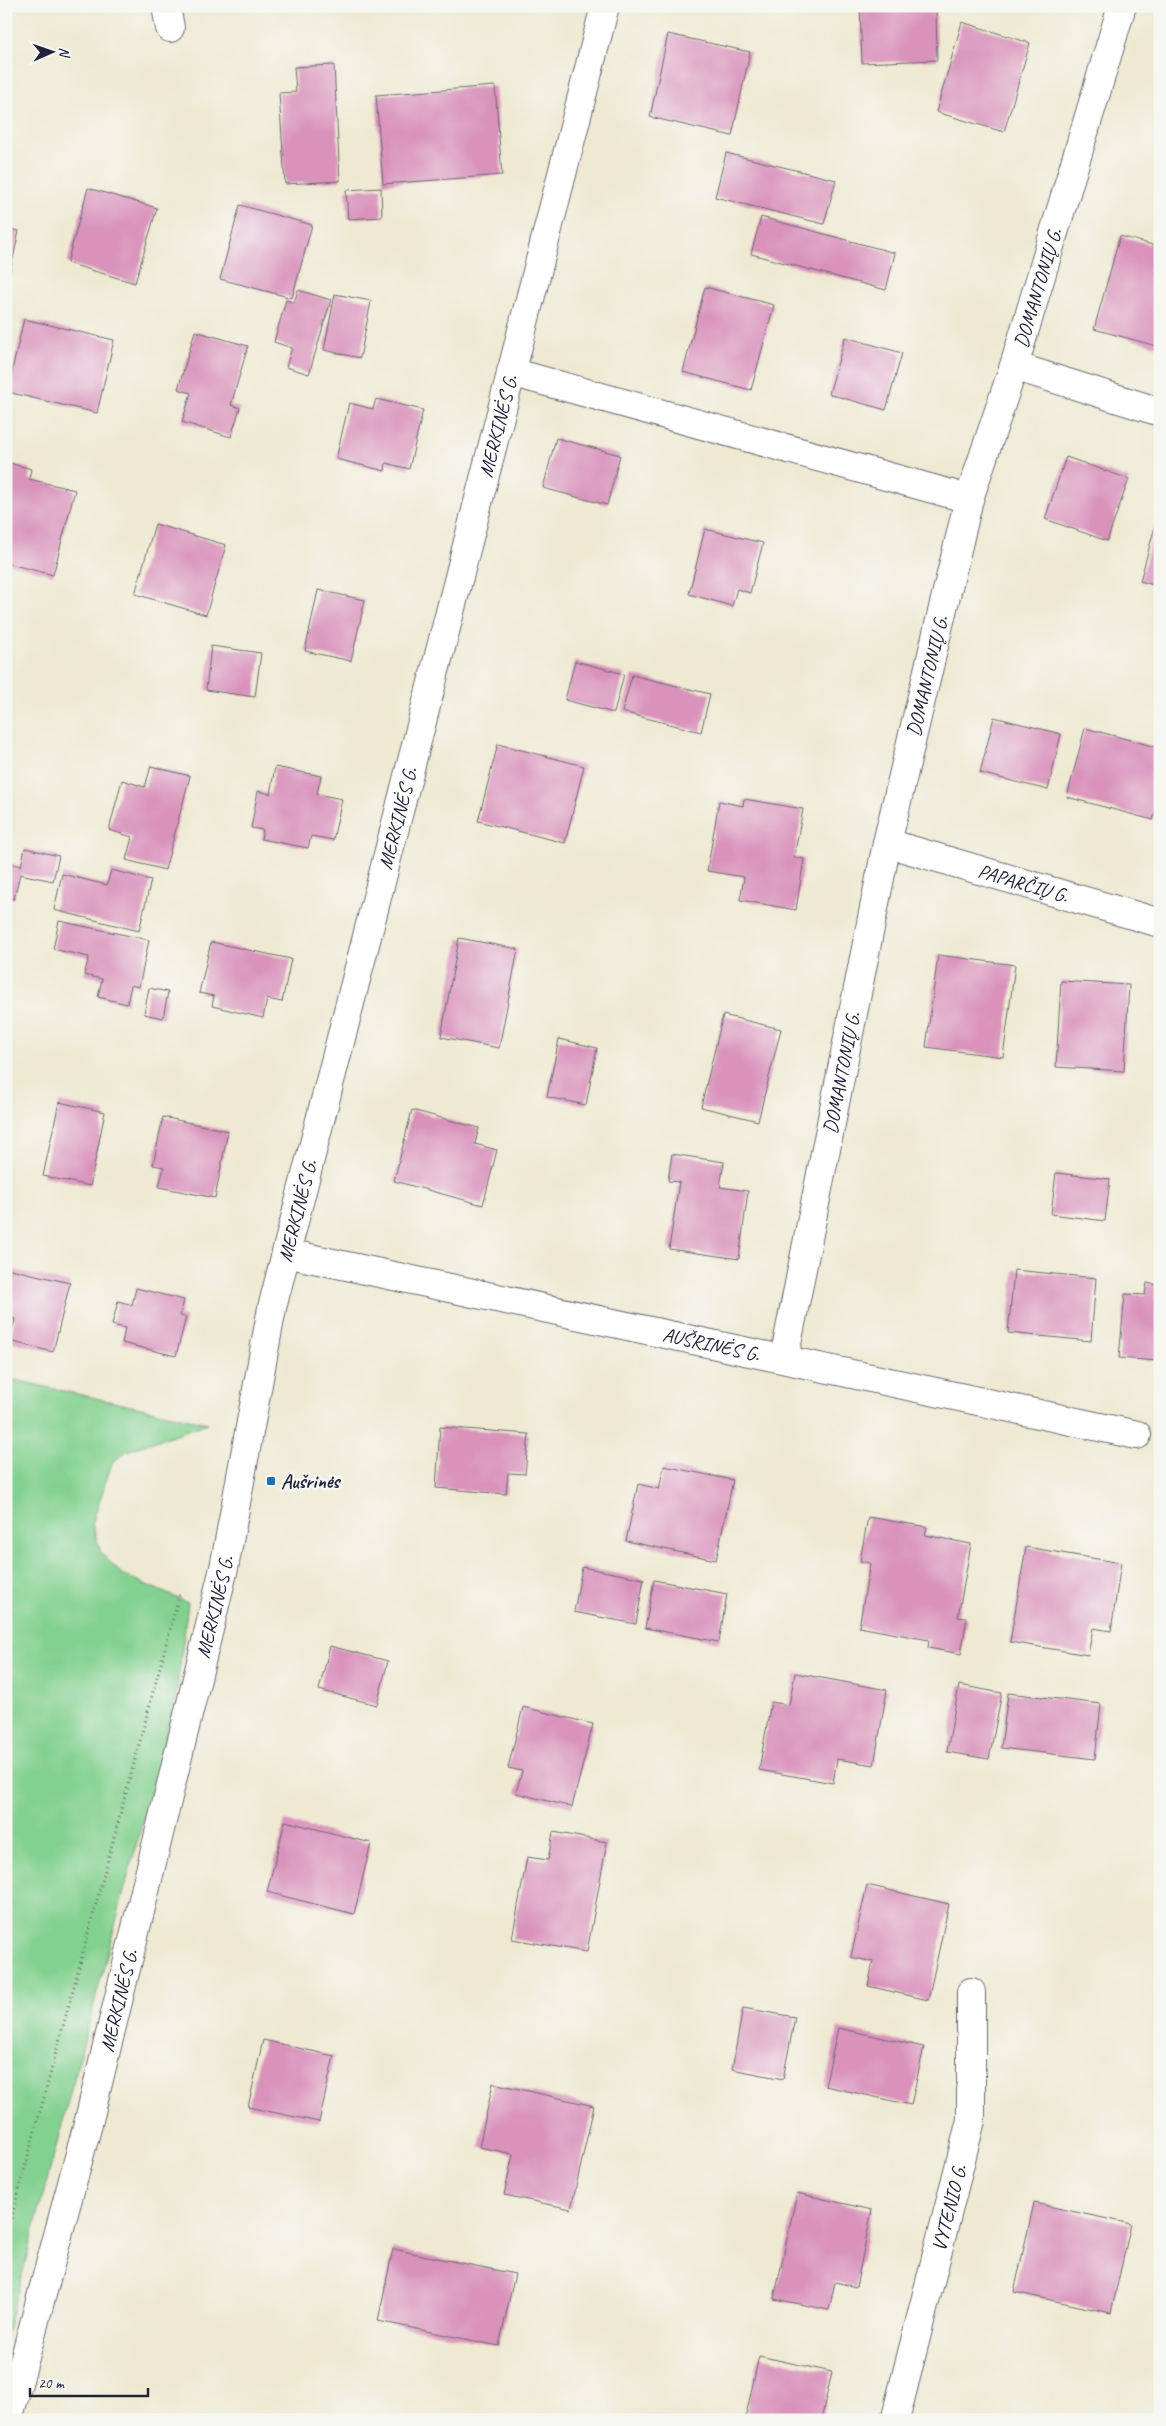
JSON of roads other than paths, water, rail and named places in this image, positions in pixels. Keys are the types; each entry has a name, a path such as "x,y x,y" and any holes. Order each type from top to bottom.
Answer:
{"street":[{"name":"MERKINĖS G.","path":"8,2420 88,2124 224,1568 272,1308 605,6"},
{"name":"DOMANTONIŲ G.","path":"784,1359 887,843 969,499 1014,366 1122,6"},
{"path":"1014,366 1160,412"},
{"path":"511,372 969,499"},
{"name":"PAPARČIŲ G.","path":"887,843 1160,923"},
{"name":"AUŠRINĖS G.","path":"286,1252 1137,1435"},
{"name":"VYTENIO G.","path":"895,2420 971,2120 971,1992"}],"place":[{"name":"Aušrinės","path":"271,1481"}]}
